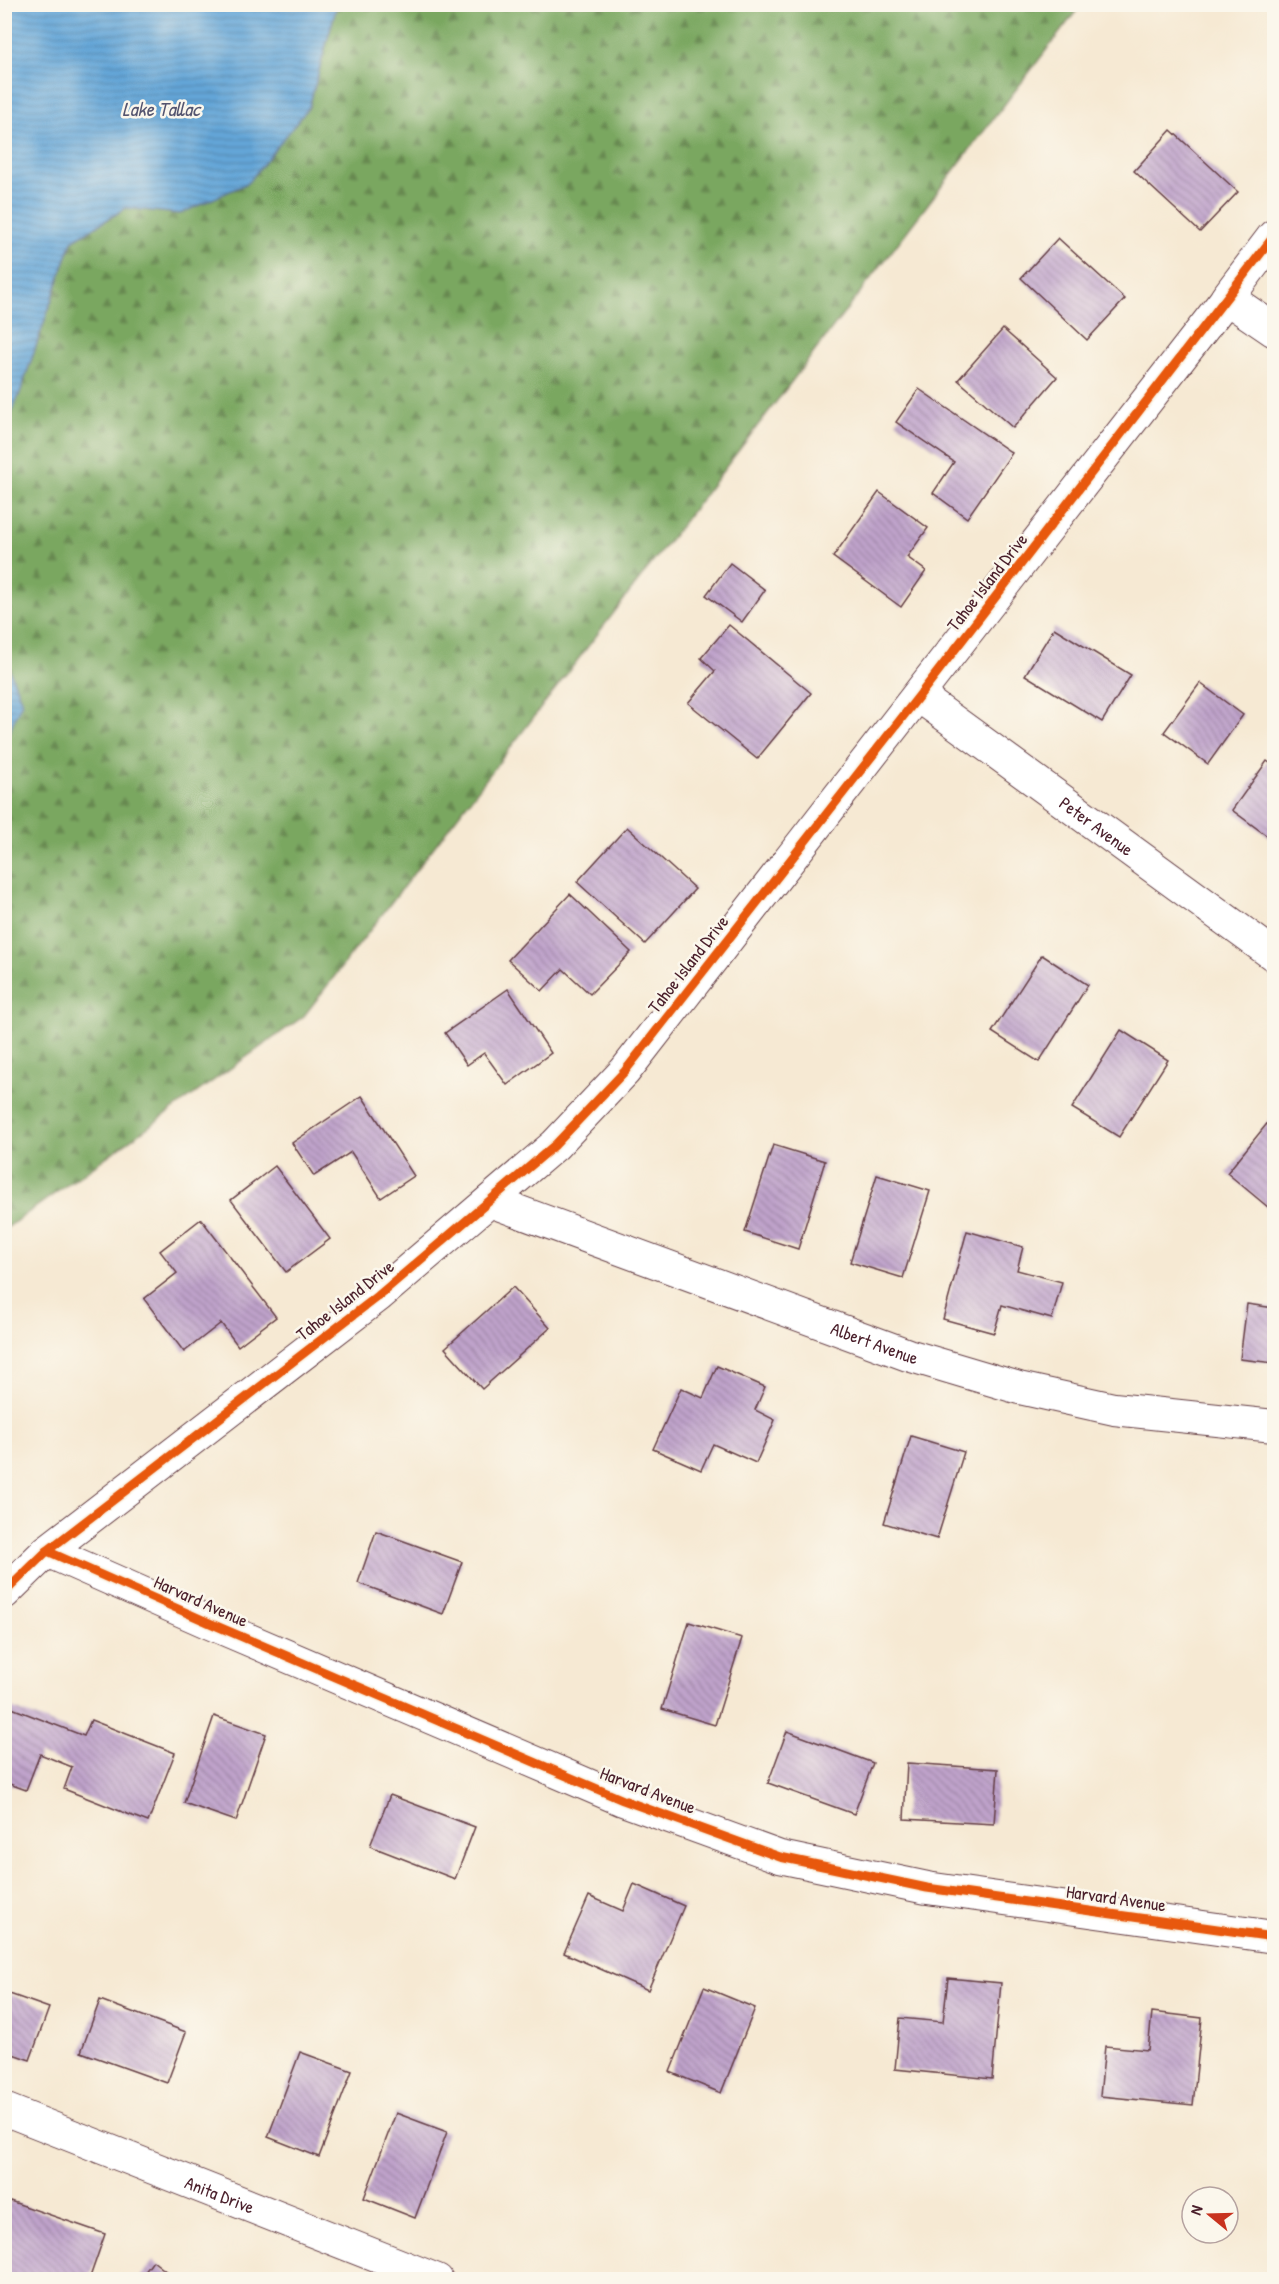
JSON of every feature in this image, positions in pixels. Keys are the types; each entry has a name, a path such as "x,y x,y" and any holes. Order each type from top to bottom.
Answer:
{"street":[{"name":"Tahoe Island Drive","path":"4,1593 47,1551 378,1296 555,1145 625,1071 1275,237"},
{"path":"1227,298 1275,330"},
{"name":"Peter Avenue","path":"919,696 1275,955"},
{"name":"Albert Avenue","path":"490,1201 908,1355 1008,1384 1114,1410 1275,1426"},
{"name":"Harvard Avenue","path":"47,1551 623,1800 780,1857 927,1888 1275,1937"},
{"name":"Anita Drive","path":"4,2109 437,2280"}],"green space":[{"path":"337,5 1081,5 304,1016 5,1229 4,741 22,702 5,658 5,428 20,393 72,241 126,208 180,214 309,107"}],"water":[{"name":"Lake Tallac","path":"5,4 337,5 309,107 248,183 180,214 126,208 72,241 20,393 5,428"},
{"path":"5,658 22,702 5,741"}],"building":[{"path":"1171,130 1238,192 1200,232 1134,171"},
{"path":"1058,238 1125,299 1087,340 1021,278"},
{"path":"1003,329 1057,377 1013,428 958,380"},
{"path":"919,389 1012,453 967,518 933,493 954,462 896,422"},
{"path":"879,492 928,528 907,557 926,571 901,607 833,557"},
{"path":"730,563 765,590 742,622 706,595"},
{"path":"729,625 811,693 757,759 688,703 715,671 701,658"},
{"path":"1054,628 1131,675 1102,722 1025,675"},
{"path":"1200,683 1243,715 1208,764 1164,732"},
{"path":"1267,761 1274,766 1274,841 1232,810"},
{"path":"627,827 695,889 645,944 577,882"},
{"path":"570,894 631,952 590,994 563,969 542,991 508,960"},
{"path":"1042,955 1088,985 1039,1062 992,1032"},
{"path":"508,989 551,1053 507,1085 484,1053 467,1065 445,1033"},
{"path":"1121,1030 1168,1060 1119,1137 1072,1108"},
{"path":"362,1096 414,1176 381,1198 351,1152 314,1176 292,1143"},
{"path":"1274,1115 1274,1201 1269,1208 1227,1173"},
{"path":"773,1145 825,1161 798,1249 745,1232"},
{"path":"275,1166 330,1239 286,1272 231,1200"},
{"path":"877,1175 930,1191 903,1278 850,1262"},
{"path":"201,1219 276,1317 238,1346 221,1323 184,1352 144,1299 177,1273 160,1251"},
{"path":"967,1231 1023,1247 1017,1270 1062,1282 1052,1319 1002,1305 994,1333 943,1319"},
{"path":"513,1287 550,1328 482,1389 445,1348"},
{"path":"1247,1304 1274,1308 1274,1363 1240,1359"},
{"path":"717,1366 765,1387 755,1410 775,1420 756,1463 713,1444 701,1470 653,1449 681,1388 703,1398"},
{"path":"911,1436 964,1452 937,1539 884,1523"},
{"path":"376,1531 462,1562 443,1614 358,1583"},
{"path":"689,1622 742,1638 715,1725 662,1709"},
{"path":"4,1705 84,1736 91,1720 175,1753 148,1822 64,1789 72,1767 40,1754 26,1790 4,1782"},
{"path":"214,1716 266,1734 236,1821 184,1803"},
{"path":"787,1731 873,1763 854,1814 768,1783"},
{"path":"907,1763 998,1769 994,1824 904,1819"},
{"path":"390,1795 475,1827 455,1879 370,1846"},
{"path":"634,1884 684,1906 648,1990 564,1953 589,1896 623,1911"},
{"path":"948,1978 1001,1983 992,2079 895,2069 900,2018 943,2022"},
{"path":"704,1987 755,2008 721,2093 670,2072"},
{"path":"4,1992 49,2008 30,2060 4,2051"},
{"path":"100,2000 186,2032 167,2083 81,2052"},
{"path":"1152,2012 1202,2018 1193,2105 1100,2096 1105,2046 1148,2050"},
{"path":"300,2052 352,2071 319,2157 268,2137"},
{"path":"396,2113 447,2132 415,2218 364,2198"},
{"path":"10,2201 105,2234 89,2280 14,2280 4,2276 4,2218"},
{"path":"153,2261 177,2280 139,2280"}],"cycle path":[{"path":"4,1593 47,1551 378,1296 555,1145 625,1071 919,696 1274,236"},
{"path":"47,1551 623,1800 780,1857 927,1888 1274,1937"}]}
